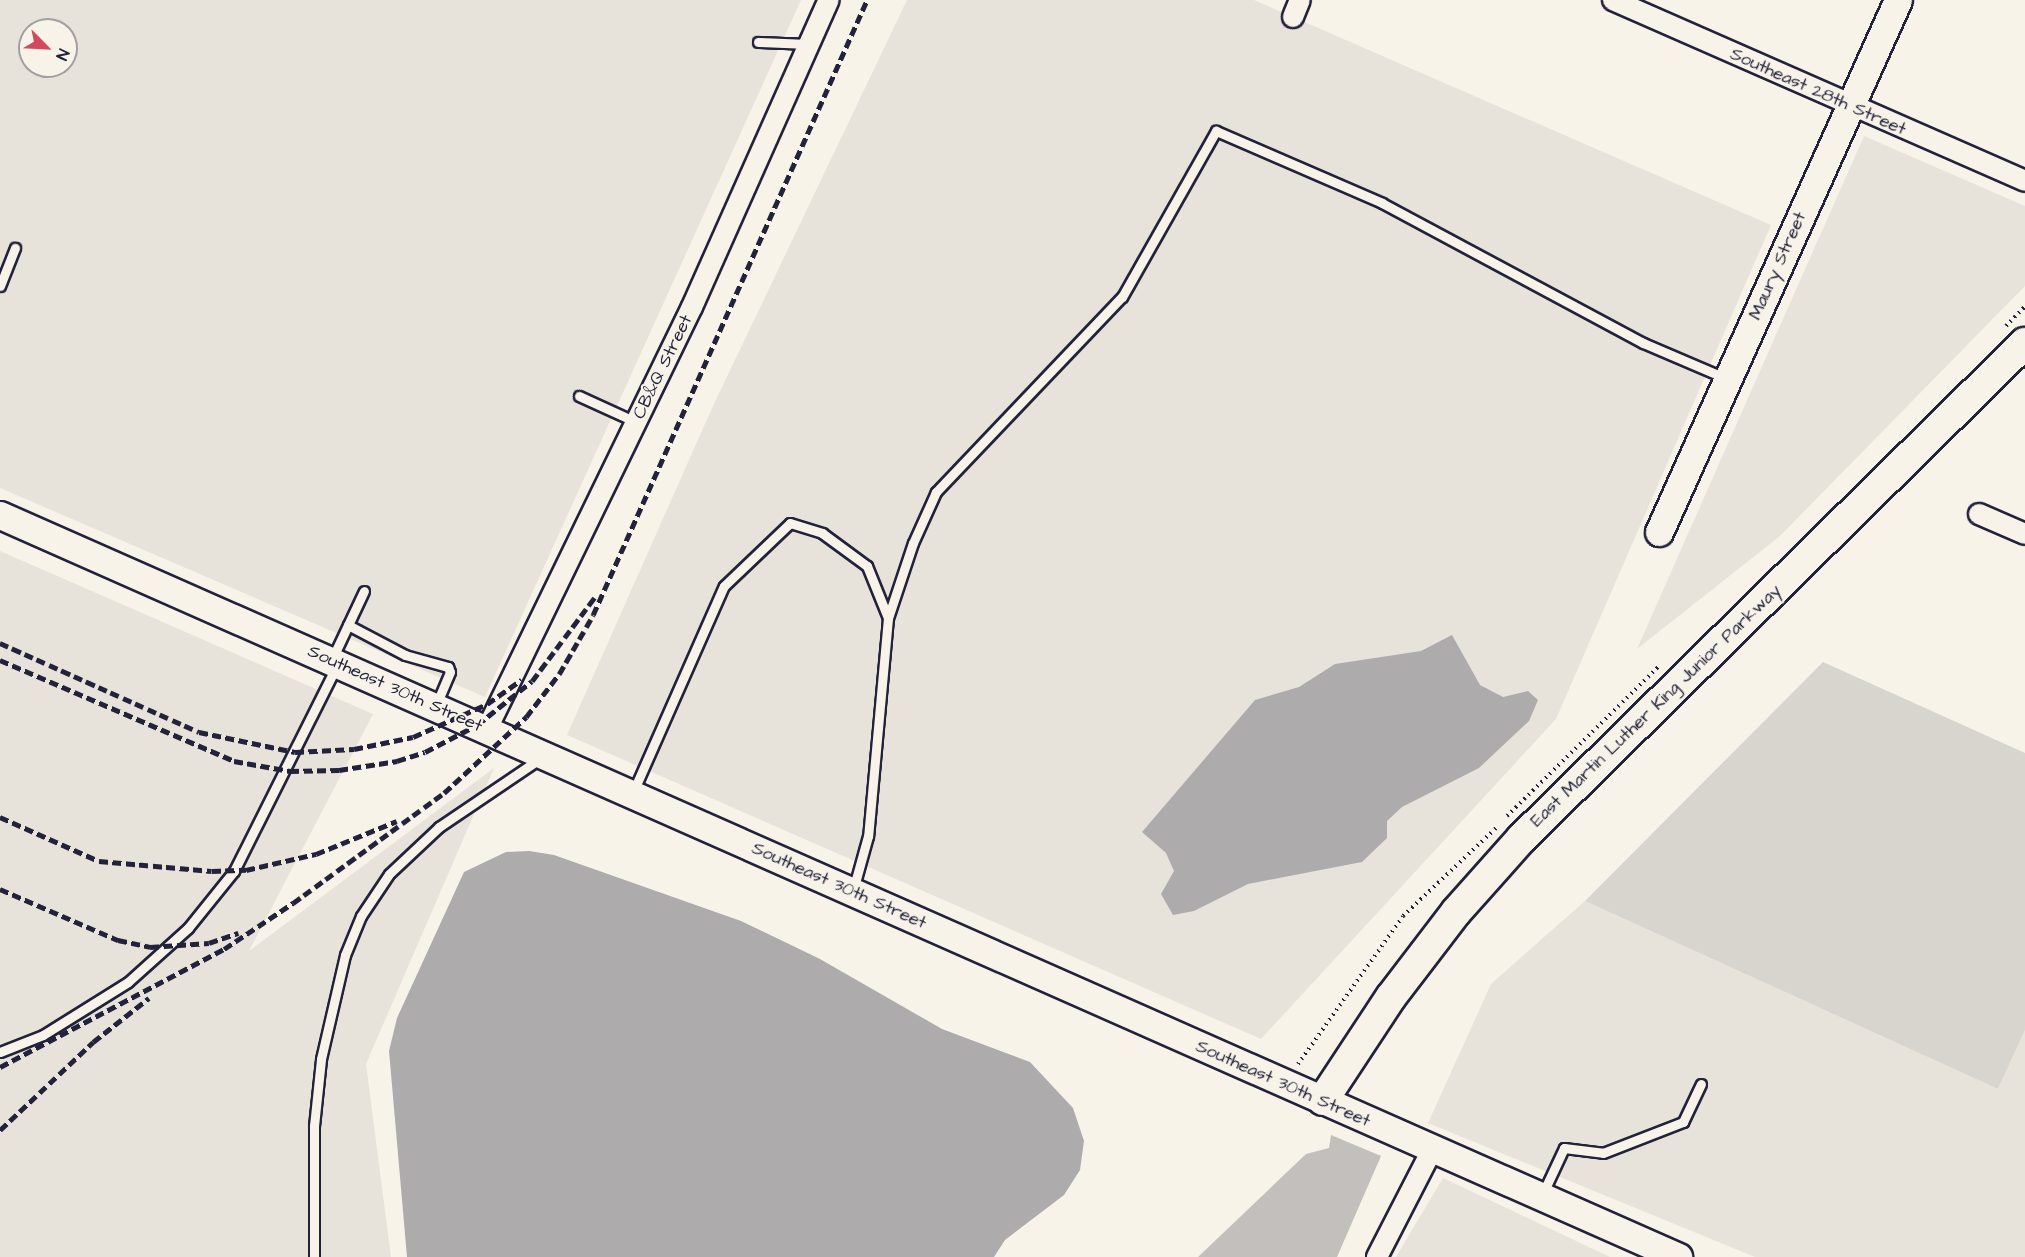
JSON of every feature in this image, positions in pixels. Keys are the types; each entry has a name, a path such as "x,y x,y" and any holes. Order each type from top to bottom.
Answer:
{"main road":[{"name":"Maury Street","path":"1659,532 1898,0"},
{"name":"East Martin Luther King Junior Parkway","path":"1323,1100 1434,940 1522,838 2025,343"},
{"name":"Southeast 30th Street","path":"0,515 1678,1257"}],"street":[{"name":"CB&Q Street","path":"487,729 636,422 830,0"},
{"name":"Southeast 28th Street","path":"1613,0 1849,106 2025,181"},
{"path":"1978,514 2025,534"},
{"path":"1377,1257 1432,1150"}],"lane":[{"path":"758,42 810,44"},
{"path":"852,892 868,836 888,618 913,543 936,492 1122,297 1216,131 1382,203 1643,344 1728,379"},
{"path":"0,286 15,248"},
{"path":"579,396 636,422"},
{"path":"632,794 724,586 790,524 822,533 867,566 888,618"},
{"path":"0,1052 43,1035 128,982 188,928 234,871 335,662 348,625 364,591"},
{"path":"348,625 405,655 448,667 450,672 435,706"},
{"path":"314,1257 314,1126 321,1059 345,955 361,916 389,874 439,827 546,756"},
{"path":"1540,1197 1564,1148 1604,1153 1683,1122 1701,1084"}],"shaded area":[{"path":"0,0 801,0 485,697 0,488"},
{"path":"907,0 1254,0 1771,225 1556,719 1261,1039 567,735 712,408"},
{"path":"1864,136 2025,206 2025,286 1780,536 1637,649"},
{"path":"0,551 373,714 249,951 494,768 366,1064 391,1257 0,1257"},
{"path":"1452,635 1480,685 1503,697 1528,691 1538,700 1529,721 1479,768 1402,807 1387,821 1387,838 1362,862 1248,884 1194,911 1173,915 1161,894 1174,871 1166,853 1142,832 1255,700 1299,687 1335,664 1421,651"},
{"path":"1823,662 2025,753 2025,1030 1998,1089 1585,901"},
{"path":"529,851 554,855 741,921 820,959 942,1029 1030,1062 1073,1108 1084,1141 1080,1170 1064,1195 1005,1240 994,1257 407,1257 389,1051 397,1018 464,872 506,852"},
{"path":"1585,901 1998,1089 2025,1030 2025,1257 1755,1257 1428,1123 1491,984"},
{"path":"1443,1178 1610,1257 1396,1257"}],"building":[{"path":"1331,1135 1381,1156 1337,1257 1198,1257 1306,1154 1329,1148"}],"railway":[{"path":"0,1067 224,949 293,903 444,793 526,717 559,674 593,615 867,0"},
{"path":"0,660 234,761 290,771 339,770 397,761 425,752 477,725 532,681 594,598"},
{"path":"0,643 199,732 295,752 354,749 413,737 487,704 521,680"},
{"path":"0,817 99,861 212,871 246,870 316,854 397,821"},
{"path":"0,889 118,940 150,947 209,943 238,933"},
{"path":"0,1130 93,1042 149,998"}]}
